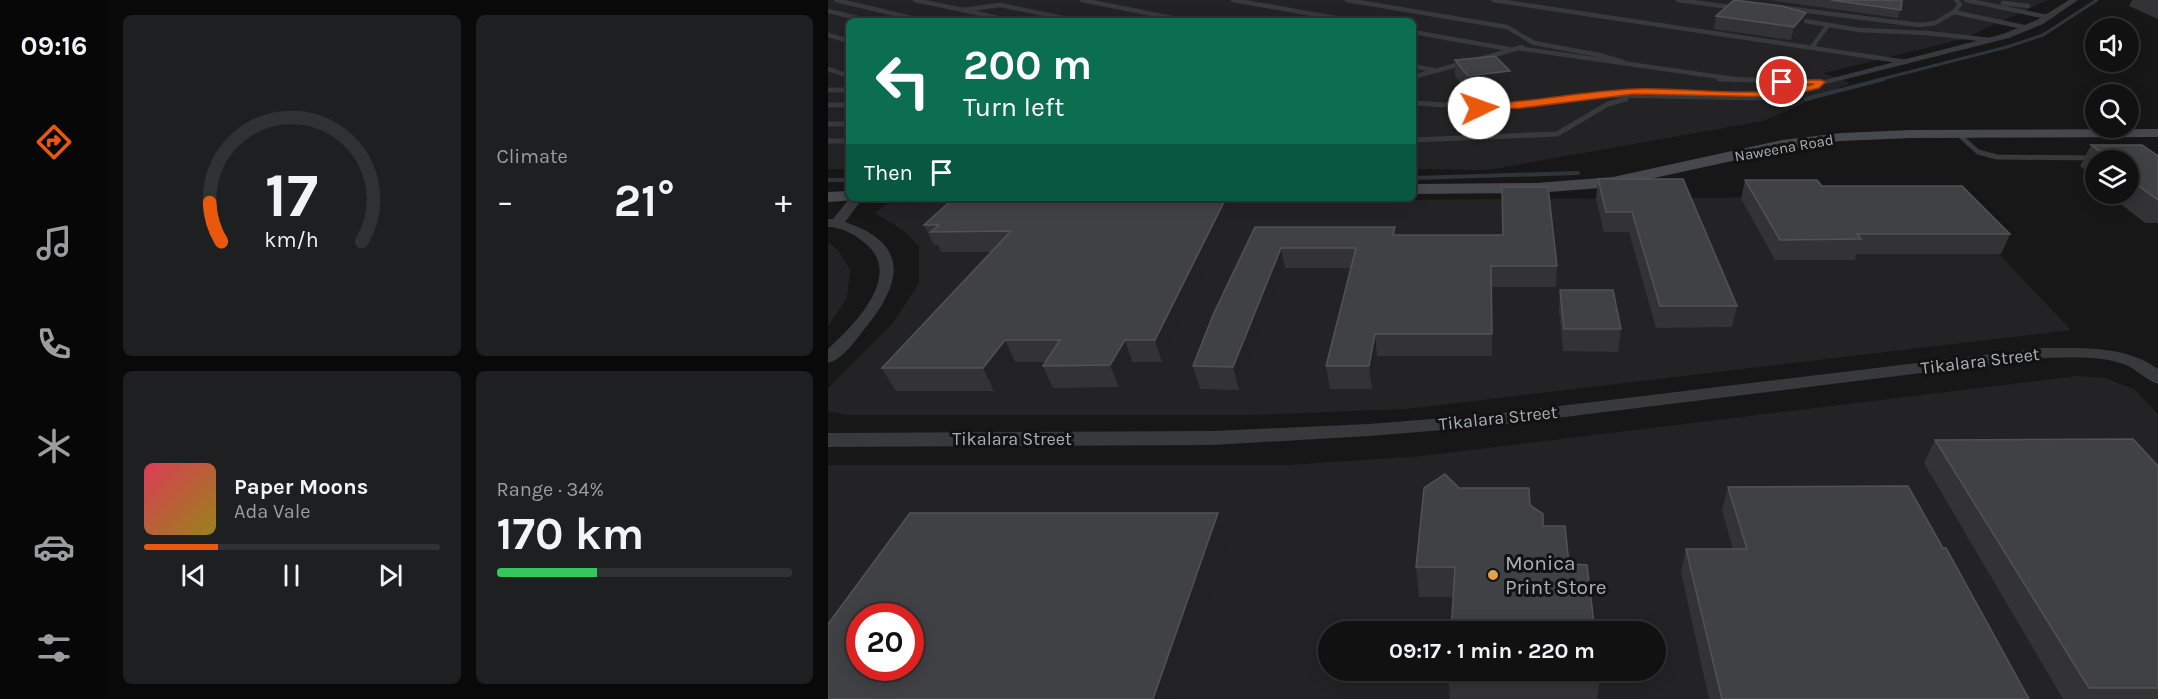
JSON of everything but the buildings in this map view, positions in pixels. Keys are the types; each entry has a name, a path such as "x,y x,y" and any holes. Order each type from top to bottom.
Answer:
{"street":[{"path":"1821,82 1906,62 2028,28 2074,0"},
{"name":"Naweena Road","path":"1416,189 1536,188 1614,182 1782,145 1841,137 1957,133 2158,133"},
{"path":"828,197 846,196"},
{"path":"828,358 846,341 875,305 889,277 886,256 879,244 833,222 854,201"},
{"name":"Tikalara Street","path":"828,440 1214,438 1369,430 1492,420 2042,353 2116,356 2152,372 2158,378"}],"lane":[{"path":"836,0 911,18"},
{"path":"844,2 853,0"},
{"path":"915,0 997,18"},
{"path":"991,5 995,0"},
{"path":"1082,0 1172,18"},
{"path":"1233,0 1335,18"},
{"path":"1347,0 1507,27 1534,43 1599,55 1632,64 1734,81 1821,82"},
{"path":"1493,0 1906,62"},
{"path":"1678,0 1746,10"},
{"path":"1956,0 1960,4 2044,19"},
{"path":"1966,0 2044,19"},
{"path":"1973,2 1981,0 2028,6"},
{"path":"1774,6 1919,25 1935,23 1954,12 1960,4"},
{"path":"963,10 991,5 1061,18"},
{"path":"1780,14 1786,8"},
{"path":"828,11 857,18"},
{"path":"1954,12 2028,28"},
{"path":"1788,17 1859,30 1951,36"},
{"path":"1812,47 1828,25"},
{"path":"1859,30 1990,40"},
{"path":"1416,32 1597,62 1632,64"},
{"path":"828,35 846,40"},
{"path":"1416,76 1534,43"},
{"path":"1416,67 1437,71"},
{"path":"828,69 846,75"},
{"path":"1603,95 1754,102 1817,86 1821,82"},
{"path":"828,90 846,90"},
{"path":"1416,103 1479,108 1634,92 1790,93"},
{"path":"1563,100 1773,98"},
{"path":"1416,140 1557,134 1608,104 1626,99"},
{"path":"828,105 846,105"},
{"path":"828,124 846,124"},
{"path":"1957,133 1978,152 1996,157 2085,158"},
{"path":"828,141 846,141"}],"shaded area":[{"path":"828,0 2048,0 1963,39 1824,73 1850,83 1763,121 1488,170 1416,169 1416,18 846,18 846,169 828,169"},
{"path":"1944,196 2071,330 1407,409 1252,415 847,415 828,411 828,388 893,323 919,283 919,246 904,231 875,213 887,204"},
{"path":"828,242 838,250 850,270 847,298 828,326"},
{"path":"2077,376 2105,378 2134,389 2158,414 2158,699 828,699 828,465 1288,465 1422,456"}],"waterway":[{"path":"1878,80 2007,47 2043,35 2097,0"},
{"path":"1806,99 1884,79"},
{"path":"1416,178 1578,173"},
{"path":"828,180 846,180"}],"place":[{"name":"Monica Print Store","path":"1493,575"}],"route":[{"path":"1479,108 1644,91 1783,94 1817,86 1821,82 1782,82"}]}
